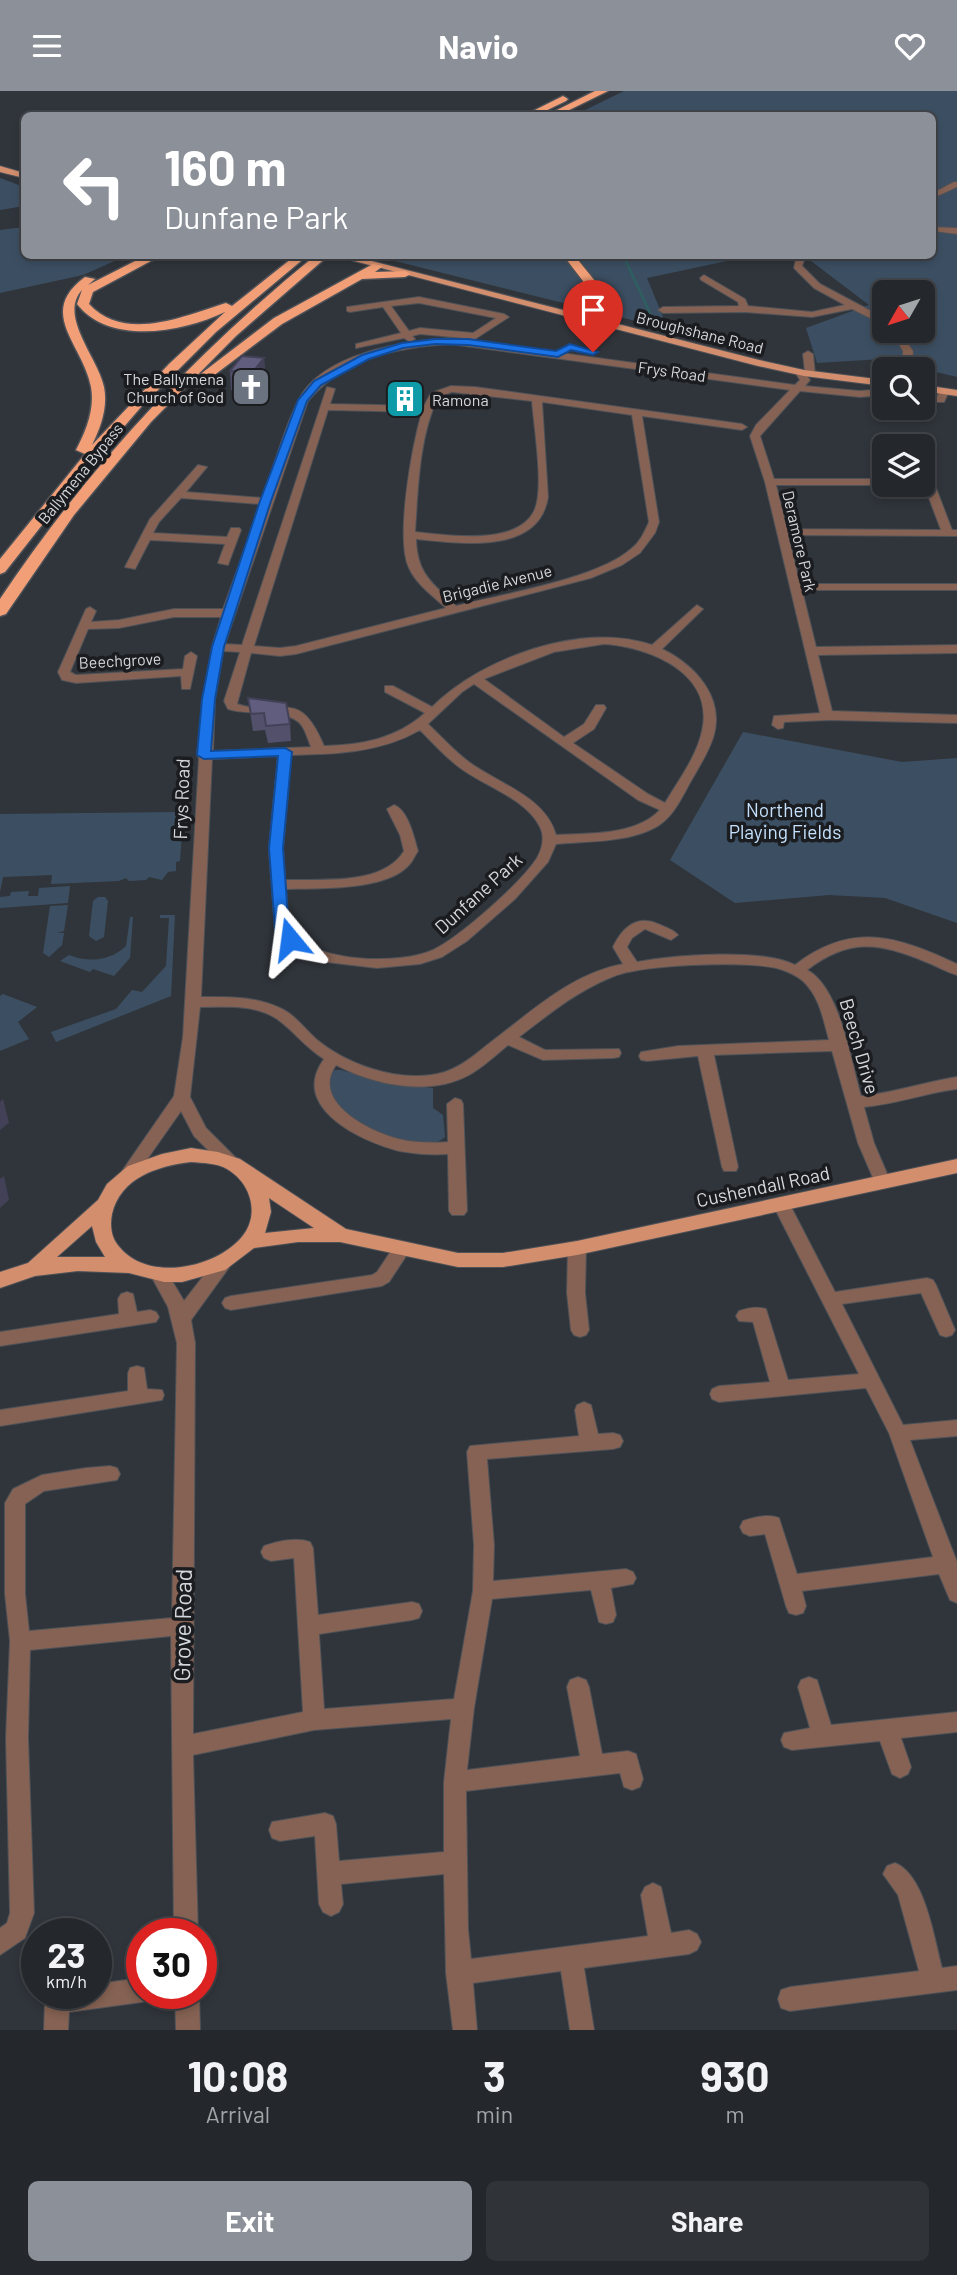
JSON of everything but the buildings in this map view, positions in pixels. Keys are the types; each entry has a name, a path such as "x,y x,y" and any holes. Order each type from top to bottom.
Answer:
{"highway":[{"path":"536,112 580,91"},
{"path":"558,112 603,91"},
{"path":"532,112 553,104"},
{"path":"563,112 575,104"},
{"path":"65,483 92,431 99,403 95,373 67,317 66,303 69,295 82,283 132,259"},
{"path":"149,259 88,290 83,304 86,310 104,320 125,325 185,323 215,313 272,278"},
{"name":"Ballymena Bypass","path":"0,569 65,483 160,378 218,323 297,259"},
{"name":"Ballymena Bypass","path":"0,611 67,514 109,461 204,359 273,296 319,259"},
{"path":"571,259 589,281 591,291 572,310"},
{"path":"109,461 176,399 242,346 278,320 381,264"},
{"path":"356,277 405,274"}],"main road":[{"path":"0,167 21,173"},
{"name":"Broughshane Road","path":"361,259 807,371"},
{"name":"Broughshane Road","path":"381,264 405,274 554,312 807,371 872,382"},
{"path":"554,312 572,310"},
{"path":"935,388 957,388"},
{"path":"935,392 942,395 957,393"},
{"path":"0,1280 34,1266 64,1262 133,1266 159,1274 204,1270 224,1262 250,1242 260,1224 263,1206 259,1189 240,1169 213,1157 180,1156 147,1164 128,1174 113,1189 103,1205 34,1266"},
{"name":"Cushendall Road","path":"250,1242 298,1235 340,1235 458,1260 503,1260 578,1248 957,1166"},
{"name":"Cushendall Road","path":"240,1169 340,1235"},
{"path":"103,1205 100,1223 104,1240 116,1255 133,1266"}],"street":[{"path":"936,194 957,184"},
{"path":"936,229 957,231"},
{"path":"801,259 797,265 817,286 872,315"},
{"path":"724,280 708,281 742,301 744,309"},
{"path":"350,309 419,300 504,317 475,336 430,331 405,332 359,346"},
{"path":"385,304 413,344"},
{"path":"663,310 744,309 813,317 854,305"},
{"name":"Frys Road","path":"128,1174 182,1097 194,1002 204,755 209,699 218,647 265,501 303,400 318,383 365,357 413,344 468,342 796,388 854,393 872,387"},
{"path":"558,354 566,348 574,347 602,355 664,363"},
{"path":"796,388 805,380 808,354"},
{"name":"Deramore Park","path":"796,388 793,395 755,434 770,482 826,713 830,716"},
{"path":"319,750 308,724 298,715 240,710 232,706 230,701 330,389"},
{"path":"454,610 414,566 408,535 415,472 427,409 433,395 455,389 742,427"},
{"path":"942,395 957,401"},
{"path":"408,535 489,540 513,533 534,519 542,503 537,399"},
{"path":"324,407 427,409"},
{"name":"Brigadie Avenue","path":"218,647 290,651 587,576 613,566 638,551 650,536 654,522 637,413"},
{"path":"131,567 154,521 202,467"},
{"path":"277,470 304,472"},
{"path":"770,482 872,482"},
{"path":"177,494 265,501"},
{"path":"782,533 953,533 935,496"},
{"path":"146,536 233,536 224,563"},
{"path":"795,587 957,587"},
{"path":"656,648 697,609"},
{"name":"Beechgrove","path":"90,611 64,672 69,678 188,672"},
{"name":"Beechgrove","path":"83,626 117,624 174,613 228,614"},
{"path":"204,755 366,747 421,724 456,691 505,666 582,642 606,640 656,648 676,660 696,679 710,722 700,751 668,809 654,823 600,836 550,840 547,829 536,813 466,765 421,724"},
{"path":"811,651 957,649"},
{"name":"Beechgrove","path":"186,686 191,656"},
{"path":"475,680 646,800 668,809"},
{"path":"389,689 434,713"},
{"path":"564,743 586,729 600,708"},
{"path":"778,725 778,719 830,716 957,719"},
{"name":"Dunfane Park","path":"285,752 282,798 277,823 282,930 300,948 320,955 354,962 413,961 438,954 459,940 535,870 550,840"},
{"path":"280,885 372,879 400,866 408,859 411,851 407,835 394,809"},
{"path":"632,966 620,947 626,935 644,923 671,935"},
{"path":"194,1002 241,1003 271,1010 332,1058 384,1076 436,1081 461,1073 575,987 609,972 632,966 748,960 779,963 798,970 829,946 864,941 911,950 957,970"},
{"name":"Beech Drive","path":"798,970 821,991 866,1143 883,1183"},
{"path":"507,1038 542,1055 613,1053"},
{"path":"646,1056 663,1052 839,1045"},
{"path":"705,1050 730,1167"},
{"path":"332,1058 322,1071 320,1086 327,1102 344,1119 371,1135 395,1144 424,1149 456,1148"},
{"path":"855,1102 892,1099 933,1086 957,1083"},
{"path":"182,1097 200,1132 240,1169"},
{"path":"455,1104 458,1211"},
{"path":"782,1205 898,1433 957,1594"},
{"path":"578,1248 576,1293 580,1330"},
{"path":"231,1303 375,1281 383,1277 401,1250"},
{"path":"183,1317 202,1287 224,1262"},
{"name":"Grove Road","path":"159,1274 177,1300 183,1317 186,1343 182,1626 186,1918"},
{"path":"831,1299 927,1285 946,1330"},
{"path":"127,1299 129,1320"},
{"path":"745,1316 760,1314 781,1388"},
{"path":"0,1339 150,1317"},
{"path":"0,1418 147,1396 136,1373"},
{"path":"719,1394 872,1380"},
{"path":"584,1410 590,1444"},
{"path":"898,1433 957,1428"},
{"path":"465,2030 458,1972 455,1781 463,1708 483,1591 484,1545 477,1452 613,1441"},
{"path":"0,1943 17,1930 22,1913 8,1739 20,1641 8,1595 15,1503 19,1494 38,1484 110,1474"},
{"path":"750,1527 772,1524 796,1607"},
{"path":"271,1552 303,1548 314,1720"},
{"path":"789,1584 948,1564"},
{"path":"483,1591 626,1578"},
{"path":"599,1580 606,1615"},
{"path":"308,1626 412,1611"},
{"path":"20,1641 182,1626"},
{"path":"578,1687 593,1765"},
{"path":"809,1687 823,1735"},
{"path":"182,1747 314,1720 463,1708"},
{"path":"792,1740 957,1722"},
{"path":"887,1728 900,1767"},
{"path":"455,1781 628,1761 632,1779"},
{"path":"280,1830 325,1824 331,1904"},
{"path":"328,1874 455,1862"},
{"path":"790,1999 946,1979 908,1889 895,1874"},
{"path":"653,1895 662,1946"},
{"path":"458,1972 689,1942"},
{"path":"571,1958 582,2030"},
{"path":"56,2030 57,2002 126,1992"},
{"path":"187,2009 188,2030"}],"green space":[{"path":"624,91 957,91 957,377 935,372 935,357 872,357 872,360 817,363 806,328 869,305 811,261 727,261 647,278 668,329 387,259 936,259 936,112 581,112"},
{"path":"0,178 21,186 21,206 0,210"},
{"path":"21,227 21,259 119,259 83,275 0,293 0,230"},
{"name":"Northend Playing Fields","path":"743,732 902,762 957,758 957,923 885,898 829,895 735,903 670,860"},
{"path":"179,812 182,833 180,861 176,862 176,871 168,872 162,880 149,877 146,880 129,881 126,878 119,881 51,884 52,875 3,877 0,892 0,814"},
{"path":"70,886 68,903 0,908 0,897 10,896 11,892 29,891 28,896 38,896 39,888"},
{"path":"98,897 105,897 108,901 104,937 96,941 89,936 93,901"},
{"path":"68,905 64,931 57,933 64,933 62,945 49,957 43,953 50,906"},
{"path":"160,915 175,915 171,996 56,1042 51,1032 116,1009 132,990 142,992 166,966 169,918 160,918"},
{"path":"130,917 133,917 130,958 114,976 93,969 90,972 60,961 69,955 84,959 106,958 120,951 126,946"},
{"path":"3,994 37,1007 18,1022 29,1039 0,1051 0,996"},
{"path":"335,1070 390,1083 433,1088 433,1108 443,1115 445,1137 439,1141 419,1143 395,1140 366,1130 332,1102 328,1074"}],"waterway":[{"path":"625,259 650,313"}],"place":[{"name":"The Ballymena Church of God","path":"251,387"},
{"name":"Ramona","path":"405,399"}],"route":[{"path":"290,939 282,930 276,848 285,752 204,755 209,699 218,647 265,501 303,400 318,383 342,368 365,357 402,346 468,342 558,354 570,347 593,352"}]}
